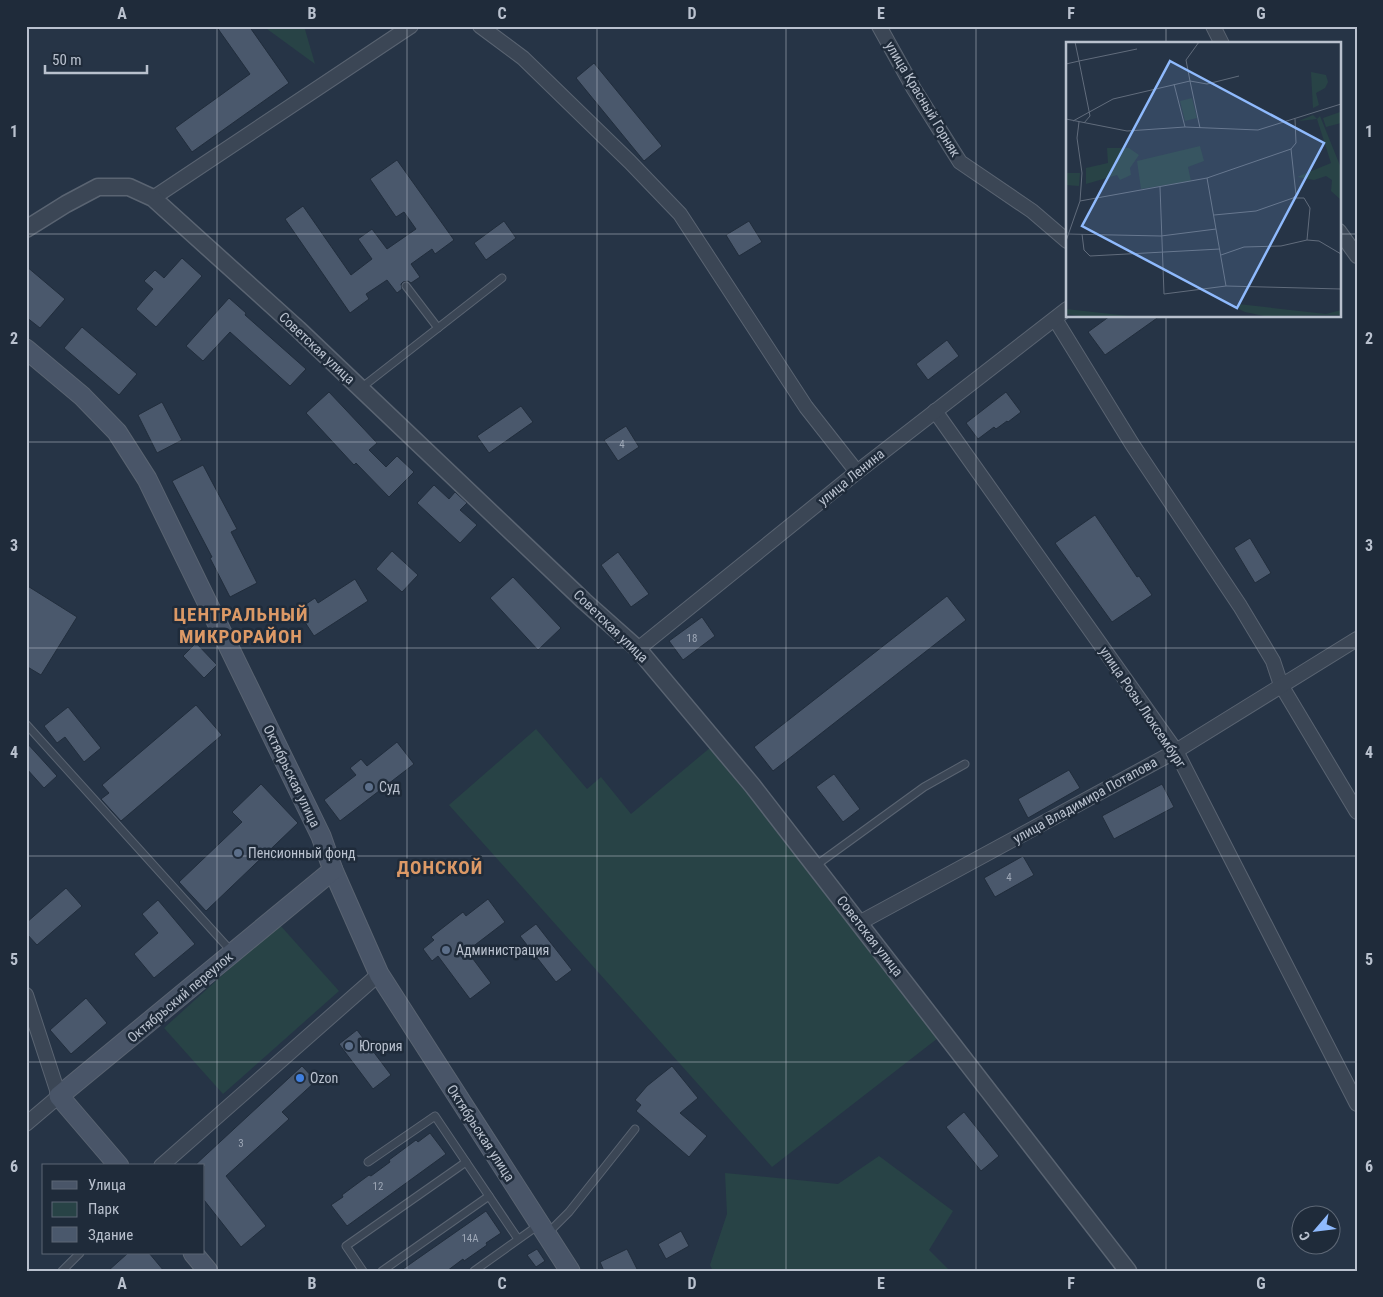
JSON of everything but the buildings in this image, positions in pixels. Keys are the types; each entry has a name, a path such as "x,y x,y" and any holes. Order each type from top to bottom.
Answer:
{"main road":[{"name":"Октябрьская улица","path":"26,349 82,396 117,432 146,479 321,836 333,870 378,974 570,1271"},
{"name":"Октябрьский переулок","path":"59,1096 333,870"},
{"path":"59,1096 117,1164"},
{"path":"195,1254 208,1271"}],"street":[{"path":"153,198 411,26"},
{"path":"480,26 523,58 630,162 680,214 806,407 857,472"},
{"name":"улица Красный Горняк","path":"879,26 914,89 960,162 1032,211 1066,239"},
{"path":"1213,26 1221,42"},
{"name":"Советская улица","path":"26,229 98,187 129,187 153,198 298,329 584,601 638,649 752,785 816,866 1128,1271"},
{"path":"1340,232 1357,256"},
{"name":"улица Ленина","path":"638,649 857,472 1066,310"},
{"path":"1055,319 1132,444 1240,606 1273,661 1281,685 1357,812"},
{"name":"улица Розы Люксембург","path":"935,411 1176,751 1357,1104"},
{"name":"улица Владимира Потапова","path":"860,922 1176,751 1357,639"},
{"path":"163,1164 378,974"},
{"path":"26,995 59,1096"},
{"name":"Октябрьский переулок","path":"26,1124 59,1096"}],"lane":[{"path":"360,388 502,278"},
{"path":"406,286 438,328"},
{"path":"26,724 232,953"},
{"path":"816,866 924,787 965,764"},
{"path":"368,1162 435,1116 518,1240"},
{"path":"474,1271 518,1240 543,1229 569,1212 635,1129"},
{"path":"363,1271 346,1246 466,1162"},
{"path":"382,1271 489,1196"},
{"path":"62,1271 79,1254"}],"green space":[{"path":"263,26 304,26 315,64"},
{"path":"536,729 587,789 601,777 631,814 711,747 938,1038 772,1167 449,805"},
{"path":"279,924 339,991 223,1094 164,1028"},
{"path":"879,1156 953,1211 929,1250 950,1271 713,1271 710,1265 727,1214 725,1173 838,1184"}],"place":[{"name":"Суд","path":"369,787"},
{"name":"Пенсионный фонд","path":"238,853"},
{"name":"Администрация","path":"446,950"},
{"name":"Югория","path":"349,1046"},
{"name":"Ozon","path":"300,1078"}],"district":[{"name":"ЦЕНТРАЛЬНЫЙ МИКРОРАЙОН","path":"241,625"},
{"name":"ДОНСКОЙ","path":"440,867"}]}
